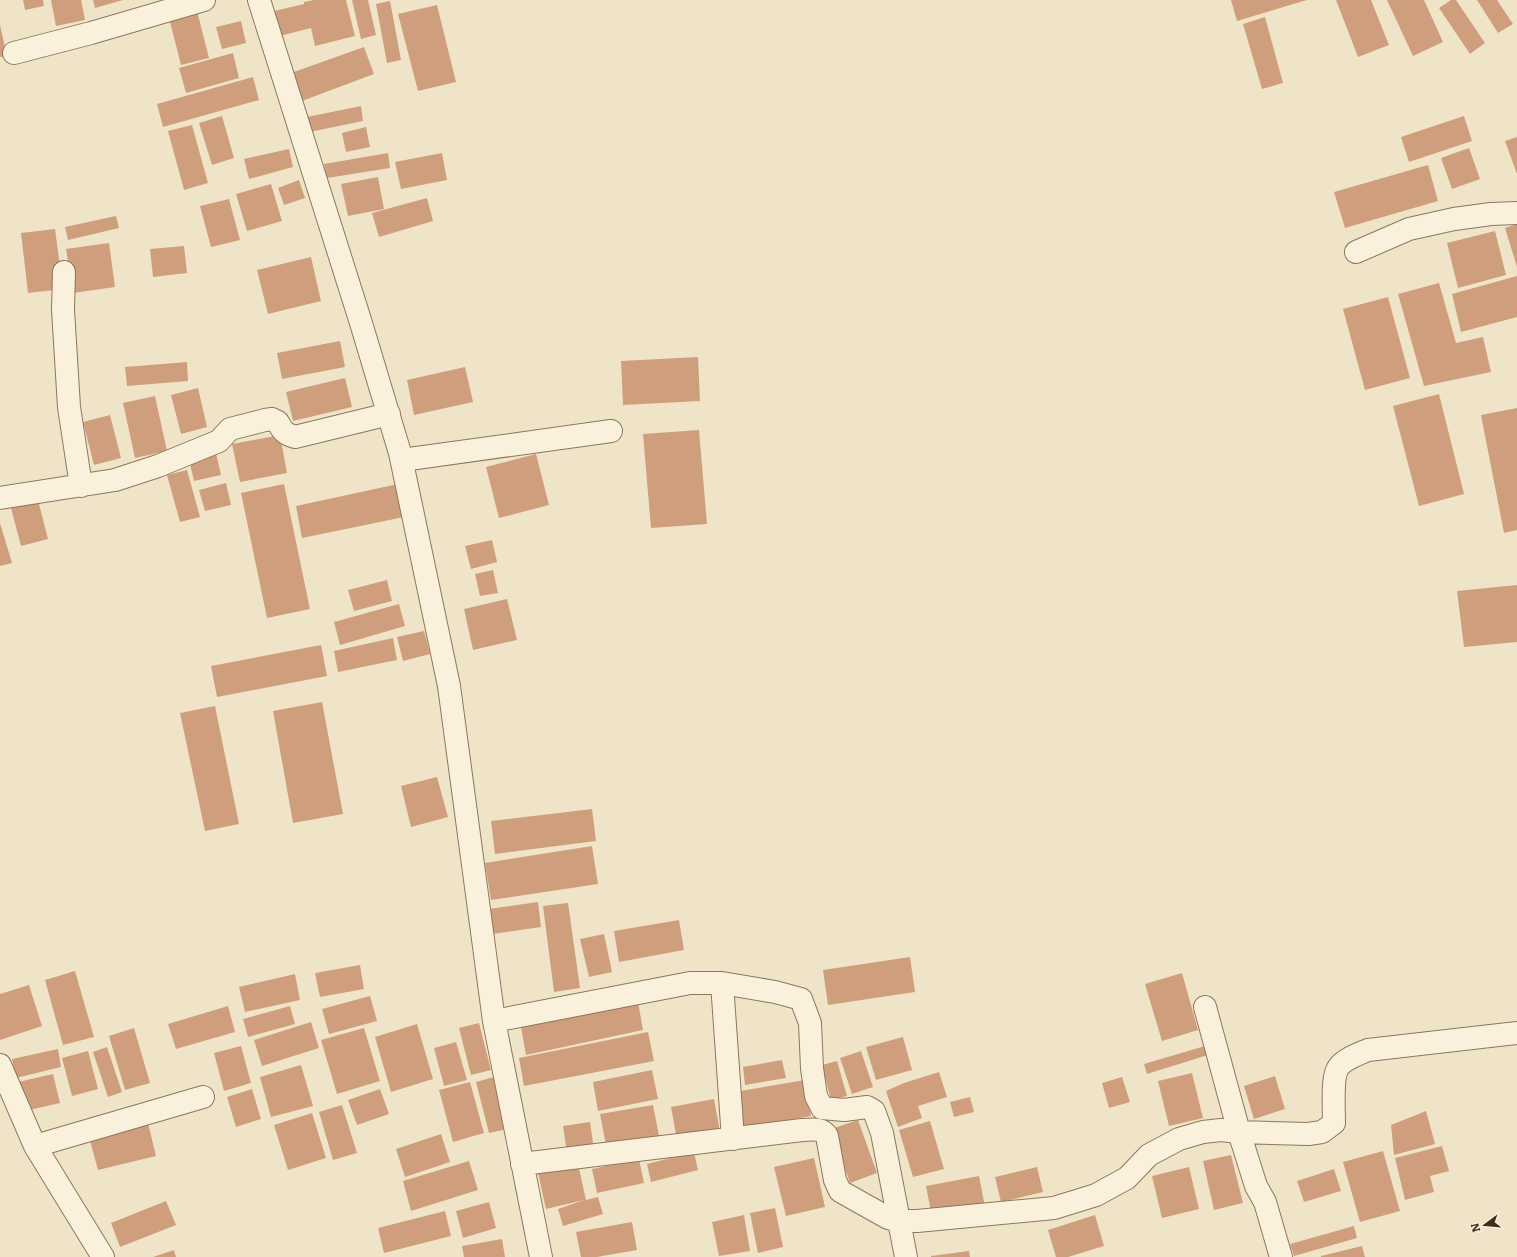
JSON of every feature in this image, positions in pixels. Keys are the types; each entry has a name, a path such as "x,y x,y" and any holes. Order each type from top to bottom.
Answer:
{"street":[{"path":"14,53 77,37 204,0"},
{"path":"259,0 362,323 402,460 449,686 494,1021 541,1257"},
{"path":"1356,252 1409,229 1454,219 1491,214 1517,213"},
{"path":"64,272 63,310 69,407 81,486"},
{"path":"0,498 114,480 158,466 219,441 230,429 265,420 272,419 278,422 283,432 295,437 389,414"},
{"path":"402,460 611,431"},
{"path":"494,1021 690,983 722,983 775,992 801,999 810,1023 812,1068 816,1096 822,1108 844,1110 867,1107 874,1111 882,1133 906,1257"},
{"path":"722,983 733,1139"},
{"path":"1205,1007 1239,1132 1256,1186 1264,1202 1282,1257"},
{"path":"522,1164 817,1129 822,1131 827,1136 835,1180 840,1191 883,1216 899,1221 917,1221 1054,1208 1096,1195 1127,1178 1149,1155 1178,1139 1203,1132 1221,1130 1308,1134 1322,1132 1334,1123 1334,1084 1337,1069 1348,1059 1368,1050 1517,1033"},
{"path":"0,1064 35,1146 103,1257"},
{"path":"35,1146 203,1098"}],"building":[{"path":"23,0 43,0 44,6 25,10"},
{"path":"51,0 81,0 85,20 56,26"},
{"path":"93,0 123,0 95,8"},
{"path":"314,0 346,0 355,36 315,46 311,28 276,37 270,12 304,4 304,2"},
{"path":"352,0 368,0 376,35 361,39"},
{"path":"1231,0 1307,0 1237,21"},
{"path":"1336,0 1371,0 1389,45 1358,57"},
{"path":"1387,0 1424,0 1443,42 1413,56"},
{"path":"1451,0 1456,0 1485,43 1470,54 1439,8"},
{"path":"1477,0 1497,0 1513,24 1498,33"},
{"path":"390,1 401,60 387,63 376,4"},
{"path":"437,5 456,82 418,91 398,14"},
{"path":"196,7 209,58 181,65 168,14"},
{"path":"1265,17 1283,83 1262,89 1243,24"},
{"path":"241,21 246,43 222,49 216,27"},
{"path":"0,25 7,56 0,57"},
{"path":"364,47 374,74 302,101 291,73"},
{"path":"233,53 239,78 186,93 179,68"},
{"path":"253,77 259,100 163,127 157,104"},
{"path":"361,106 363,121 310,132 307,117"},
{"path":"222,116 234,158 212,165 199,123"},
{"path":"1464,116 1472,141 1409,162 1401,137"},
{"path":"192,125 208,183 184,190 168,131"},
{"path":"366,127 370,147 346,152 342,133"},
{"path":"1517,137 1517,174 1505,141"},
{"path":"1469,148 1480,179 1452,189 1441,158"},
{"path":"289,149 293,167 249,179 244,159"},
{"path":"388,153 390,168 327,178 324,164"},
{"path":"442,153 447,180 401,189 395,162"},
{"path":"1428,165 1438,201 1345,228 1334,192"},
{"path":"378,177 384,209 348,216 341,184"},
{"path":"299,180 305,198 284,205 278,188"},
{"path":"271,184 282,221 247,231 236,194"},
{"path":"427,198 433,221 379,237 372,213"},
{"path":"229,199 240,240 211,247 200,206"},
{"path":"116,216 119,228 68,240 65,227"},
{"path":"1517,224 1517,267 1505,228"},
{"path":"55,229 63,289 28,293 21,233"},
{"path":"1495,231 1506,275 1458,288 1447,243"},
{"path":"109,243 115,287 73,293 66,249"},
{"path":"184,246 187,273 153,277 150,249"},
{"path":"311,257 321,301 268,314 257,270"},
{"path":"1517,276 1517,317 1461,332 1452,294"},
{"path":"1439,283 1456,343 1483,337 1491,372 1424,386 1398,294"},
{"path":"1388,297 1410,378 1365,390 1343,309"},
{"path":"340,341 345,367 282,379 277,353"},
{"path":"698,357 700,401 623,405 621,361"},
{"path":"187,362 188,381 127,386 125,367"},
{"path":"465,367 473,402 414,415 407,380"},
{"path":"345,378 352,407 293,421 286,392"},
{"path":"198,388 207,427 181,434 171,395"},
{"path":"1439,394 1464,494 1419,506 1393,406"},
{"path":"155,396 167,451 135,458 123,403"},
{"path":"1517,408 1517,530 1504,533 1481,415"},
{"path":"110,415 121,458 94,465 83,422"},
{"path":"699,430 707,524 651,528 643,434"},
{"path":"280,435 287,473 240,482 232,444"},
{"path":"215,449 221,475 194,481 188,455"},
{"path":"536,454 549,505 499,518 486,467"},
{"path":"187,470 200,517 180,522 167,475"},
{"path":"226,483 231,505 205,511 199,490"},
{"path":"284,484 310,609 267,618 241,493"},
{"path":"398,484 404,517 302,538 296,506"},
{"path":"38,500 48,539 21,546 11,508"},
{"path":"0,523 12,563 0,566"},
{"path":"492,540 497,562 471,569 465,546"},
{"path":"493,570 498,593 480,596 475,574"},
{"path":"387,580 392,601 354,611 348,590"},
{"path":"1517,585 1517,642 1464,647 1457,591"},
{"path":"507,599 517,640 473,650 464,609"},
{"path":"399,604 405,626 340,645 334,622"},
{"path":"424,631 430,654 403,661 397,637"},
{"path":"393,638 397,660 338,672 334,651"},
{"path":"321,645 327,676 217,697 211,666"},
{"path":"322,702 343,814 293,823 273,711"},
{"path":"215,706 239,824 205,831 180,713"},
{"path":"437,777 448,817 411,827 401,786"},
{"path":"592,809 596,841 495,854 491,821"},
{"path":"592,846 598,884 491,900 485,863"},
{"path":"538,902 541,927 492,934 488,909"},
{"path":"568,903 580,988 554,992 543,906"},
{"path":"679,920 684,950 619,962 614,931"},
{"path":"604,934 612,972 589,977 580,939"},
{"path":"910,957 915,992 828,1005 823,970"},
{"path":"360,965 364,989 320,997 315,973"},
{"path":"75,971 94,1037 63,1045 45,980"},
{"path":"1182,973 1198,1030 1162,1041 1145,984"},
{"path":"295,974 300,1000 245,1012 239,987"},
{"path":"29,985 42,1026 0,1040 0,994"},
{"path":"370,996 377,1021 329,1034 322,1009"},
{"path":"638,1002 643,1030 526,1055 521,1027"},
{"path":"228,1006 235,1032 176,1049 168,1024"},
{"path":"290,1006 295,1024 248,1037 243,1019"},
{"path":"311,1022 319,1048 262,1066 254,1040"},
{"path":"479,1023 491,1070 471,1075 459,1028"},
{"path":"417,1024 433,1079 391,1092 375,1037"},
{"path":"134,1028 150,1083 125,1090 109,1036"},
{"path":"364,1028 380,1081 337,1094 321,1040"},
{"path":"648,1032 654,1061 524,1086 519,1058"},
{"path":"903,1037 912,1070 876,1080 866,1047"},
{"path":"456,1042 467,1080 444,1086 434,1048"},
{"path":"241,1046 251,1083 224,1091 214,1053"},
{"path":"1205,1046 1208,1055 1147,1074 1144,1064"},
{"path":"107,1047 122,1092 108,1097 93,1052"},
{"path":"58,1049 61,1067 16,1078 12,1059"},
{"path":"88,1051 98,1089 72,1096 62,1058"},
{"path":"861,1051 873,1087 852,1094 840,1058"},
{"path":"782,1060 786,1078 745,1085 743,1067"},
{"path":"837,1061 847,1096 831,1100 822,1065"},
{"path":"301,1065 313,1106 271,1117 260,1077"},
{"path":"652,1070 658,1099 598,1111 593,1082"},
{"path":"939,1072 947,1097 918,1106 922,1118 898,1127 886,1091 904,1083"},
{"path":"1192,1073 1203,1118 1169,1126 1158,1081"},
{"path":"53,1074 60,1103 25,1111 18,1082"},
{"path":"1275,1076 1285,1109 1254,1119 1244,1086"},
{"path":"494,1077 507,1129 489,1133 476,1082"},
{"path":"1122,1077 1130,1102 1109,1108 1102,1083"},
{"path":"805,1080 811,1116 740,1129 734,1092"},
{"path":"470,1082 484,1133 453,1142 439,1090"},
{"path":"252,1089 261,1119 236,1127 227,1097"},
{"path":"380,1089 389,1114 357,1125 348,1100"},
{"path":"970,1097 974,1112 954,1117 950,1102"},
{"path":"714,1099 720,1132 677,1140 671,1107"},
{"path":"342,1105 357,1153 333,1160 319,1112"},
{"path":"653,1105 660,1141 607,1151 600,1114"},
{"path":"1426,1111 1435,1144 1394,1155 1391,1125"},
{"path":"312,1113 326,1158 288,1170 274,1125"},
{"path":"147,1119 156,1156 98,1170 88,1133"},
{"path":"858,1120 877,1173 850,1183 831,1129"},
{"path":"930,1121 944,1169 913,1177 899,1130"},
{"path":"590,1122 594,1150 567,1153 563,1126"},
{"path":"441,1134 450,1162 405,1177 396,1149"},
{"path":"1442,1146 1449,1171 1430,1176 1434,1192 1405,1200 1395,1158"},
{"path":"1383,1151 1400,1211 1360,1222 1343,1162"},
{"path":"694,1152 698,1170 651,1182 647,1164"},
{"path":"1231,1155 1243,1203 1214,1210 1203,1161"},
{"path":"814,1158 825,1207 786,1216 774,1167"},
{"path":"639,1159 644,1183 597,1193 592,1169"},
{"path":"469,1161 478,1190 411,1211 403,1181"},
{"path":"578,1164 586,1200 598,1197 603,1214 563,1226 558,1209 584,1200 546,1209 538,1173"},
{"path":"1037,1167 1043,1192 1001,1202 995,1177"},
{"path":"1189,1167 1199,1209 1162,1218 1152,1176"},
{"path":"1334,1169 1341,1191 1304,1202 1297,1181"},
{"path":"979,1176 985,1207 932,1217 926,1186"},
{"path":"166,1201 176,1225 120,1247 111,1223"},
{"path":"489,1202 496,1228 463,1238 456,1211"},
{"path":"775,1208 783,1247 758,1253 750,1213"},
{"path":"445,1211 451,1236 384,1253 378,1228"},
{"path":"744,1215 750,1251 719,1256 712,1222"},
{"path":"1095,1215 1104,1246 1068,1257 1056,1257 1048,1230"},
{"path":"632,1222 637,1250 597,1257 581,1257 576,1232"},
{"path":"1354,1226 1357,1238 1294,1256 1290,1244"},
{"path":"502,1239 505,1257 464,1257 462,1246"},
{"path":"1362,1246 1365,1257 1321,1257 1321,1256"},
{"path":"174,1250 176,1257 153,1257"},
{"path":"969,1251 970,1257 931,1257 931,1256"}]}
